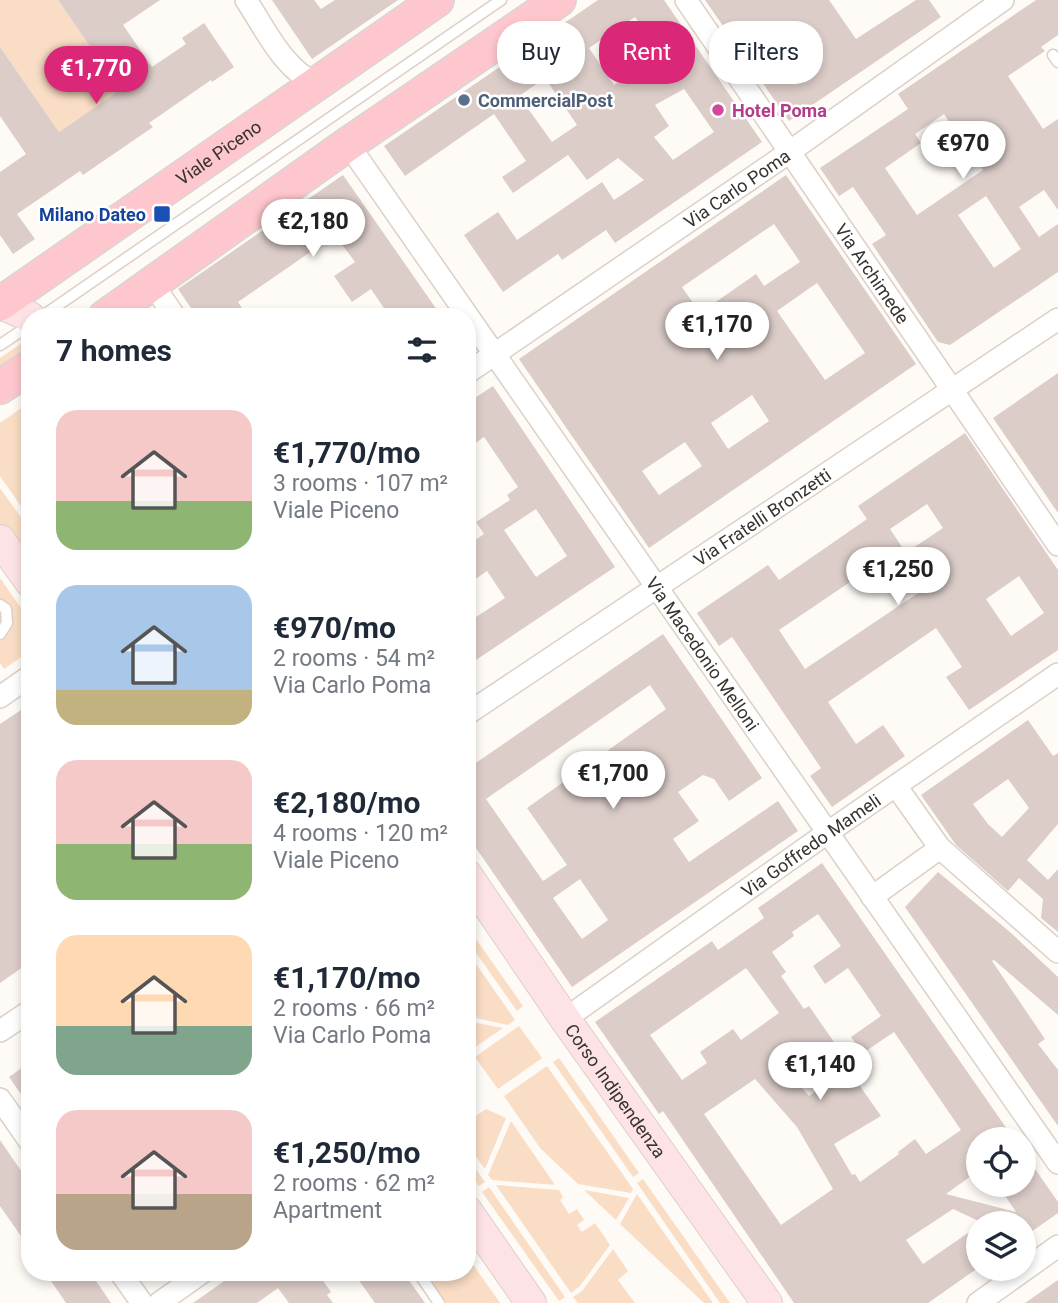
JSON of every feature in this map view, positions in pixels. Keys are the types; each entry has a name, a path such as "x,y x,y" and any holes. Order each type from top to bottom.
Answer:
{"main road":[{"name":"Viale Piceno","path":"0,303 437,0"},
{"path":"117,308 348,144 559,0"}],"street":[{"path":"246,0 292,68 317,83"},
{"name":"Via Archimede","path":"686,0 1058,545"},
{"name":"Via Carlo Poma","path":"476,367 790,151 1003,0"},
{"name":"Via Macedonio Melloni","path":"348,144 462,308"},
{"path":"152,283 169,308"},
{"path":"0,303 21,313"},
{"name":"Via Fratelli Bronzetti","path":"476,708 1058,318"},
{"name":"Via Macedonio Melloni","path":"476,328 1058,1163"},
{"path":"0,540 21,569"},
{"name":"Via Goffredo Mameli","path":"565,1019 827,833 1058,674"},
{"path":"2,691 21,681"},
{"path":"896,786 940,848 1058,952"},
{"path":"872,897 940,848"},
{"name":"Corso Indipendenza","path":"476,889 767,1303"},
{"path":"0,1031 21,1017"},
{"path":"0,1100 21,1129"},
{"path":"476,1224 531,1303"},
{"path":"978,1303 1058,1246"},
{"path":"126,1281 142,1303"},
{"path":"159,1303 190,1281"}],"lane":[{"path":"54,308 501,0"},
{"path":"0,345 21,331"},
{"path":"0,605 6,609 7,623 0,634"},
{"path":"424,1281 439,1303"}],"shaded area":[{"path":"0,0 58,0 120,90 59,132 0,47"},
{"path":"21,344 21,357 0,371 0,358"},
{"path":"21,408 21,506 0,476 0,423"},
{"path":"0,488 21,517 21,554 0,525"},
{"path":"0,578 21,608 21,657 4,669 0,663"},
{"path":"476,939 523,1006 517,1011 476,953"},
{"path":"476,964 515,1020 508,1025 476,1018"},
{"path":"476,1023 503,1028 476,1047"},
{"path":"519,1026 542,1058 498,1089 476,1056"},
{"path":"559,1058 639,1173 633,1177 553,1062"},
{"path":"547,1066 633,1189 631,1193 578,1184 540,1148 504,1096"},
{"path":"486,1109 506,1118 485,1169 476,1156 476,1116"},
{"path":"511,1121 555,1185 492,1180 488,1175"},
{"path":"476,1170 485,1182 479,1186 476,1182"},
{"path":"643,1179 730,1303 720,1303 637,1183"},
{"path":"496,1185 559,1190 563,1197 560,1200 569,1214 577,1209 584,1220 577,1225 582,1232 595,1223 610,1245 580,1286 571,1293"},
{"path":"489,1187 565,1297 559,1301 482,1192"},
{"path":"584,1190 629,1198 616,1220"},
{"path":"637,1194 713,1303 704,1303 620,1224"},
{"path":"613,1249 628,1271 618,1280 635,1303 578,1303 573,1297 582,1291"},
{"path":"476,1269 500,1303 446,1303 431,1281 476,1281"}],"building":[{"path":"58,0 160,0 123,25 152,67 186,44 182,38 204,23 234,67 149,123 153,127 83,175 80,171 17,214 35,239 13,254 0,235 0,172 26,154 0,116 0,47 59,132 120,90"},
{"path":"272,0 314,0 321,9 335,0 398,0 312,59"},
{"path":"598,0 664,0 678,21 638,21 635,17 629,21 599,21 599,41 589,48 599,63 599,84 695,84 695,45 709,65 709,84 722,84 762,142 615,243 606,230 562,260 558,254 503,292 464,235 498,212 517,240 602,182 614,200 644,180 618,158 587,180 568,155 513,193 502,177 526,161 494,114 405,176 384,146 497,69 497,84 536,84 519,96 552,142 577,125 549,84 585,84 585,21 567,21","holes":["684,89 714,132 673,160 654,137 669,126 655,105"]},
{"path":"705,0 829,0 856,39 916,0 929,0 941,17 789,121 763,84 823,84 823,21 720,21"},
{"path":"1036,0 1058,0 1058,35 1041,47 1045,51 1008,76 1043,129 1058,119 1058,210 1044,190 1019,207 1039,237 1058,224 1058,272 950,345 938,342 872,244 886,235 853,187 839,196 820,168 908,109 898,94","holes":["944,114 983,170 917,215 885,168 921,143 915,134","986,196 1021,249 994,268 958,215"]},
{"path":"343,175 436,308 384,308 371,289 352,302 334,276 355,262 335,235 238,302 242,308 191,308 178,289"},
{"path":"786,175 916,364 649,548 519,359","holes":["774,224 800,262 764,286 756,274 700,313 682,287","817,283 865,353 825,380 777,311","752,395 769,421 728,449 711,423","685,442 702,466 659,495 642,471"]},
{"path":"1058,373 1058,513 993,418"},
{"path":"493,386 615,567 476,660 476,617 505,598 487,571 476,579 476,540 484,534 476,522 510,500 507,495 518,487 484,437 476,443 476,397","holes":["536,509 567,556 536,577 504,530"]},
{"path":"965,433 1058,570 1058,650 969,710 946,677 962,667 936,628 828,702 856,744 883,725 905,756 832,807 810,776 821,768 732,637 719,646 697,613 768,565 779,580 867,519 858,506","holes":["927,504 943,528 907,552 930,585 805,669 779,630 902,547 890,529","1019,576 1044,613 1011,636 986,599"]},
{"path":"663,634 762,778 729,801 714,779 703,775 678,792 699,821 673,839 689,862 778,801 798,831 572,987 476,848 476,763","holes":["650,685 666,709 527,808 567,865 543,881 486,799","580,879 608,920 582,939 553,898"]},
{"path":"21,710 21,968 0,983 0,724"},
{"path":"1028,720 1053,756 1058,753 1058,824 1027,860 1048,880 1058,869 1058,932 1041,918 1043,899 1019,878 1008,891 956,845 921,795","holes":["1008,779 1029,808 1002,837 973,804"]},
{"path":"822,863 1006,1127 966,1127 966,1180 946,1194 1012,1211 966,1211 966,1215 953,1209 906,1240 923,1264 966,1234 966,1276 928,1303 794,1303 663,1111 659,1114 595,1022 712,941 718,950 764,918 758,908","holes":["818,914 841,946 813,966 825,984 848,968 881,1016 851,1037 863,1053 894,1032 961,1130 926,1154 915,1139 860,1182 855,1174 852,1175 834,1144 881,1116 848,1069 809,1096 789,1073 834,1042 809,1006 804,1009 781,976 786,972 772,952 794,936 792,932","746,968 779,1013 741,1040 733,1029 700,1052 707,1063 682,1080 650,1035","755,1079 797,1127 833,1189 781,1225 704,1114"]},
{"path":"938,872 1010,932 1058,977 1058,1015 992,961 1045,1039 1038,1044 1058,1070 1058,1126 905,907"},
{"path":"21,1068 21,1094 9,1077"},
{"path":"0,1140 21,1171 21,1236 0,1206"},
{"path":"1036,1170 1058,1202 1058,1213 1036,1229 1036,1211 1015,1211 1006,1197 1036,1197"},
{"path":"1058,1280 1058,1303 1025,1303"},
{"path":"51,1281 96,1281 111,1303 66,1303"},
{"path":"224,1281 323,1281 331,1292 327,1295 333,1303 289,1303 278,1288 257,1303 193,1303"},
{"path":"359,1281 409,1281 425,1303 375,1303"}],"place":[{"name":"CommercialPost","path":"464,100"},
{"name":"Hotel Poma","path":"718,110"},
{"name":"Milano Dateo","path":"162,214"}]}
